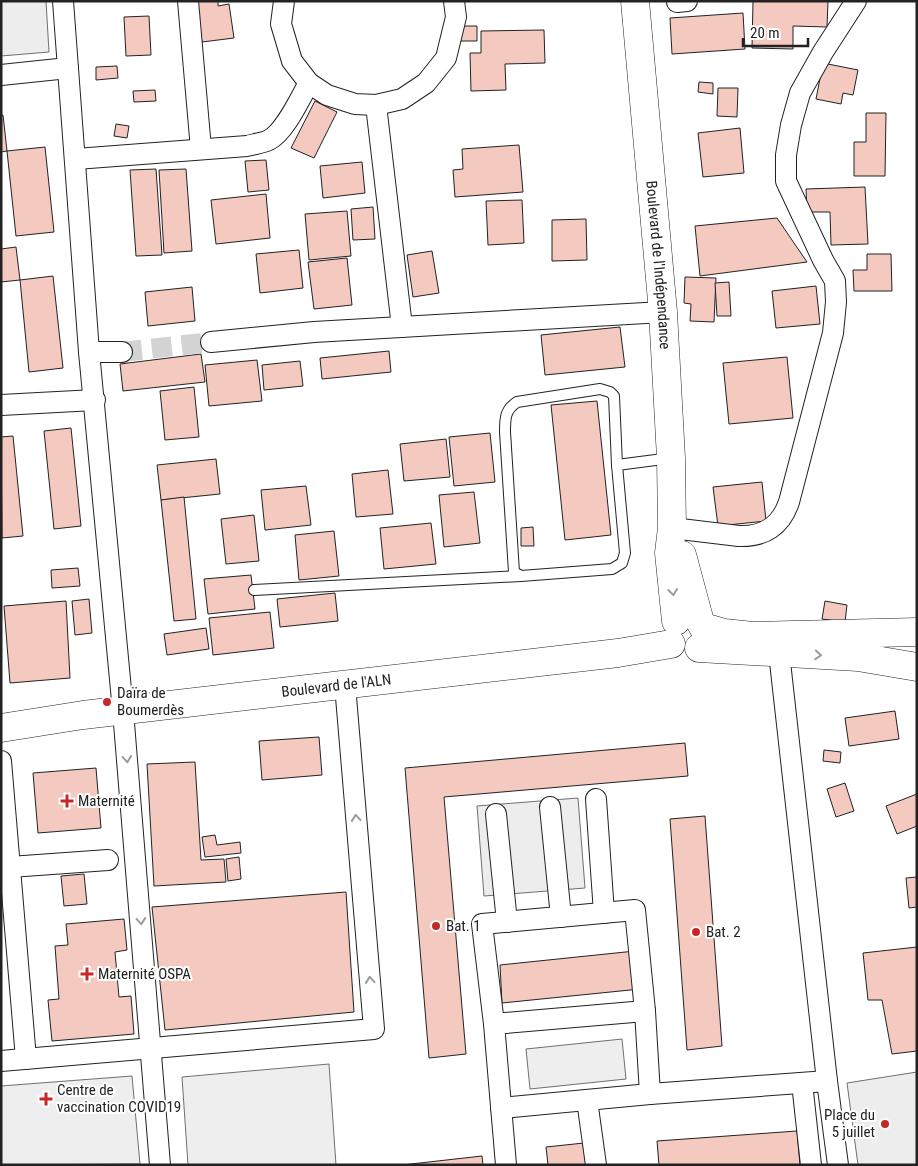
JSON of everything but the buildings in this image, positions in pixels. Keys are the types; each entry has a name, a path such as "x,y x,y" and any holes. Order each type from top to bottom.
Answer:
{"main road":[{"name":"Boulevard de l'Indépendance","path":"635,1 663,312 671,458 672,528 681,551 690,632"},
{"name":"Boulevard de l'ALN","path":"1,728 123,711 608,654 690,632"},
{"path":"690,632 752,636 917,632"},
{"path":"690,632 780,653 858,657 917,667"}],"street":[{"path":"63,1 89,352 123,711 160,1165"},
{"path":"188,1 202,149"},
{"path":"284,1 281,24 292,61 309,83 327,95 355,104 376,105 402,99 426,83 446,58 459,2"},
{"path":"672,528 739,536 756,535 771,529 786,512 790,502 833,333 836,302 835,281 823,260 786,181 786,155 791,124 800,93 823,52 856,1"},
{"path":"1,74 68,68"},
{"path":"76,159 247,146 269,140 278,134 309,83"},
{"path":"376,105 402,327"},
{"path":"211,342 314,332 663,312"},
{"path":"89,352 122,352"},
{"path":"1,405 94,400"},
{"path":"780,653 838,1165"},
{"path":"1,1061 374,1028 345,685"},
{"path":"1,761 4,835 10,867 26,1059"},
{"path":"596,799 604,912"},
{"path":"550,807 561,917"},
{"path":"496,814 507,922"},
{"path":"10,867 108,860"},
{"path":"506,1165 494,1024 482,924 635,910 645,1011 650,1094"},
{"path":"494,1024 645,1011"},
{"path":"501,1108 650,1094 827,1081"},
{"path":"802,1083 811,1165"},
{"path":"587,1100 596,1165"}],"lane":[{"path":"254,590 521,576 612,569 622,563 624,553 614,396 610,392 600,389 517,402 508,408 505,418 505,432 514,572 521,576"},
{"path":"617,465 671,458"}],"shaded area":[{"path":"1,1 46,1 49,52 1,56"},
{"path":"578,798 585,888 484,896 477,806"},
{"path":"622,1039 626,1079 530,1089 526,1049"},
{"path":"329,1064 336,1165 188,1165 182,1077"},
{"name":"Place du 5 juillet","path":"917,1072 917,1165 858,1165 847,1083"},
{"path":"132,1076 140,1164 1,1165 1,1086"}],"tunnel":[{"path":"122,352 211,342"}],"place":[{"name":"Daïra de Boumerdès","path":"107,702"},
{"name":"Maternité","path":"67,801"},
{"name":"Bat. 1","path":"436,926"},
{"name":"Bat. 2","path":"696,932"},
{"name":"Maternité OSPA","path":"87,974"},
{"name":"Centre de vaccination COVID19","path":"46,1099"},
{"name":"Place du 5 juillet","path":"885,1124"}]}
